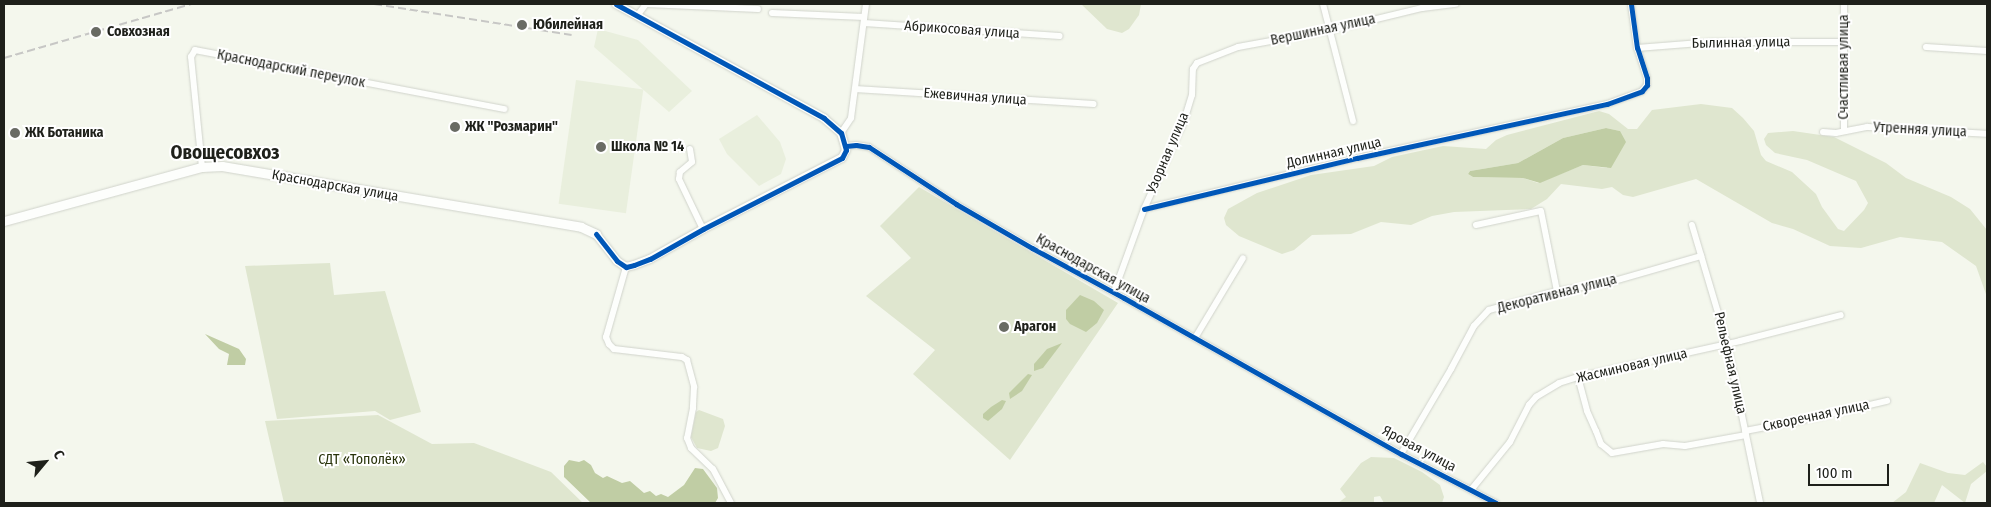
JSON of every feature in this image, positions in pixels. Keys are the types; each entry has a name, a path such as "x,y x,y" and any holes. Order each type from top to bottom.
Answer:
{"main road":[{"name":"Краснодарская улица","path":"4,221 202,167 222,166 581,227 596,234"}],"street":[{"path":"616,4 824,118 841,133 846,146 842,158 703,229 650,259 626,267 606,337 609,344 614,348 682,357 687,360 694,387 693,408 687,438 691,448 713,469 731,503"},
{"path":"637,16 646,4 758,9"},
{"path":"841,133 851,118 866,4"},
{"path":"1323,4 1353,121"},
{"name":"Вершинная улица","path":"1193,68 1197,63 1238,47 1331,30 1422,8 1456,4"},
{"path":"1631,4 1637,48"},
{"name":"Счастливая улица","path":"1844,4 1844,131"},
{"name":"Абрикосовая улица","path":"772,13 1060,36"},
{"name":"Былинная улица","path":"1637,48 1713,42 1844,42"},
{"path":"1926,47 1987,51"},
{"name":"Долинная улица","path":"1144,210 1357,158 1444,141 1607,104 1645,89 1647,78 1637,48"},
{"name":"Краснодарский переулок","path":"202,167 191,57 195,50 504,109"},
{"name":"Узорная улица","path":"1114,292 1144,210 1184,121 1192,95 1193,68"},
{"name":"Ежевичная улица","path":"855,89 1094,104"},
{"name":"Утренняя улица","path":"1823,132 1831,133 1867,127 1903,127 1939,132 1987,134"},
{"name":"Краснодарская улица","path":"846,146 856,144 869,147 956,204 1332,414"},
{"path":"690,149 692,162 680,172 679,179 703,229"},
{"path":"1476,225 1541,211 1557,291"},
{"name":"Рельефная улица","path":"1692,225 1726,343 1760,503"},
{"name":"Краснодарская улица","path":"596,234 617,262 626,267"},
{"name":"Декоративная улица","path":"1401,454 1481,317 1492,309 1557,291 1607,283 1701,256"},
{"path":"1195,338 1243,258"},
{"name":"Жасминовая улица","path":"1472,490 1510,442 1522,415 1536,397 1559,383 1578,376 1841,315"},
{"name":"Скворечная улица","path":"1578,376 1587,411 1605,449 1612,453 1652,445 1685,446 1886,400"},
{"name":"Яровая улица","path":"1332,414 1401,454 1496,503"}],"shaded area":[{"path":"598,29 638,40 692,91 669,112 594,47"},
{"name":"Школа № 14","path":"576,80 643,89 626,213 559,204"},
{"path":"757,115 780,142 786,159 781,174 759,186 727,154 719,139"},
{"path":"1606,128 1620,131 1626,142 1611,168 1583,165 1540,183 1523,178 1473,177 1468,174 1470,171 1518,163 1563,138"},
{"path":"1080,295 1094,301 1104,310 1097,323 1086,332 1070,324 1066,319 1066,310"},
{"path":"205,334 239,349 246,359 245,365 227,365 229,354 219,349"},
{"path":"1062,343 1043,368 1034,371 1034,364 1047,349"},
{"path":"1028,374 1032,375 1022,391 1010,399 1009,393"},
{"path":"1002,400 1006,401 1002,409 988,421 983,418 983,414"},
{"path":"569,460 579,462 584,460 591,465 595,473 603,478 607,476 622,483 630,481 644,493 650,491 656,496 661,494 668,497 684,485 695,468 703,469 717,488 718,498 715,503 591,503 564,477 564,466"}],"green space":[{"path":"1081,4 1141,4 1139,15 1129,29 1122,33 1107,29"},
{"path":"1701,104 1732,108 1754,131 1761,155 1766,161 1792,172 1816,194 1822,207 1838,229 1844,231 1864,210 1868,203 1856,181 1807,160 1775,153 1766,145 1764,139 1768,133 1793,131 1834,137 1886,163 1906,178 1951,197 1970,209 1987,230 1987,297 1976,266 1942,242 1900,237 1861,248 1830,246 1793,229 1772,223 1696,179 1633,197 1623,195 1612,187 1602,189 1561,184 1547,199 1531,209 1454,212 1432,216 1411,225 1381,222 1351,234 1312,235 1294,250 1282,254 1239,236 1226,225 1224,218 1228,209 1257,193 1311,175 1374,166 1392,157 1443,146 1486,149 1496,140 1507,135 1599,111 1609,114 1628,129 1637,129 1652,110","holes":["1606,128 1620,131 1607,168 1583,165 1538,183 1523,178 1473,177 1468,174 1470,171 1518,163 1563,138"]},
{"name":"Арагон","path":"919,187 1118,303 1010,460 913,374 935,350 866,296 911,258 880,226"},
{"path":"330,263 334,295 385,291 421,412 390,420 375,411 277,419 245,266"},
{"path":"699,410 723,419 725,426 718,448 711,451 697,448 691,437 696,412"},
{"name":"СДТ «Тополёк»","path":"378,415 432,444 474,443 551,472 583,503 284,503 265,421"},
{"path":"1371,457 1394,458 1422,472 1440,485 1444,497 1442,503 1384,503 1380,496 1374,497 1374,503 1338,503 1346,497 1340,489 1361,463"},
{"path":"1983,462 1987,467 1987,471 1971,484 1965,503 1942,485 1934,503 1892,503 1906,492 1920,463 1948,473 1965,475"}],"railway":[{"path":"4,58 191,4"},
{"path":"374,4 572,35"}],"cycle path":[{"path":"596,234 617,261 626,267 634,265 650,259 703,229 842,158 846,150 841,133 824,118 616,4"},
{"path":"1144,209 1357,158 1607,104 1642,91 1647,85 1647,78 1637,48 1631,4"},
{"path":"846,146 869,147 956,204 1032,248 1401,454 1496,503"}],"place":[{"name":"Юбилейная","path":"522,25"},
{"name":"Совхозная","path":"96,32"},
{"name":"ЖК \"Розмарин\"","path":"455,127"},
{"name":"ЖК Ботаника","path":"15,133"},
{"name":"Школа № 14","path":"601,147"},
{"name":"Арагон","path":"1004,327"}],"district":[{"name":"Овощесовхоз","path":"225,153"}]}
